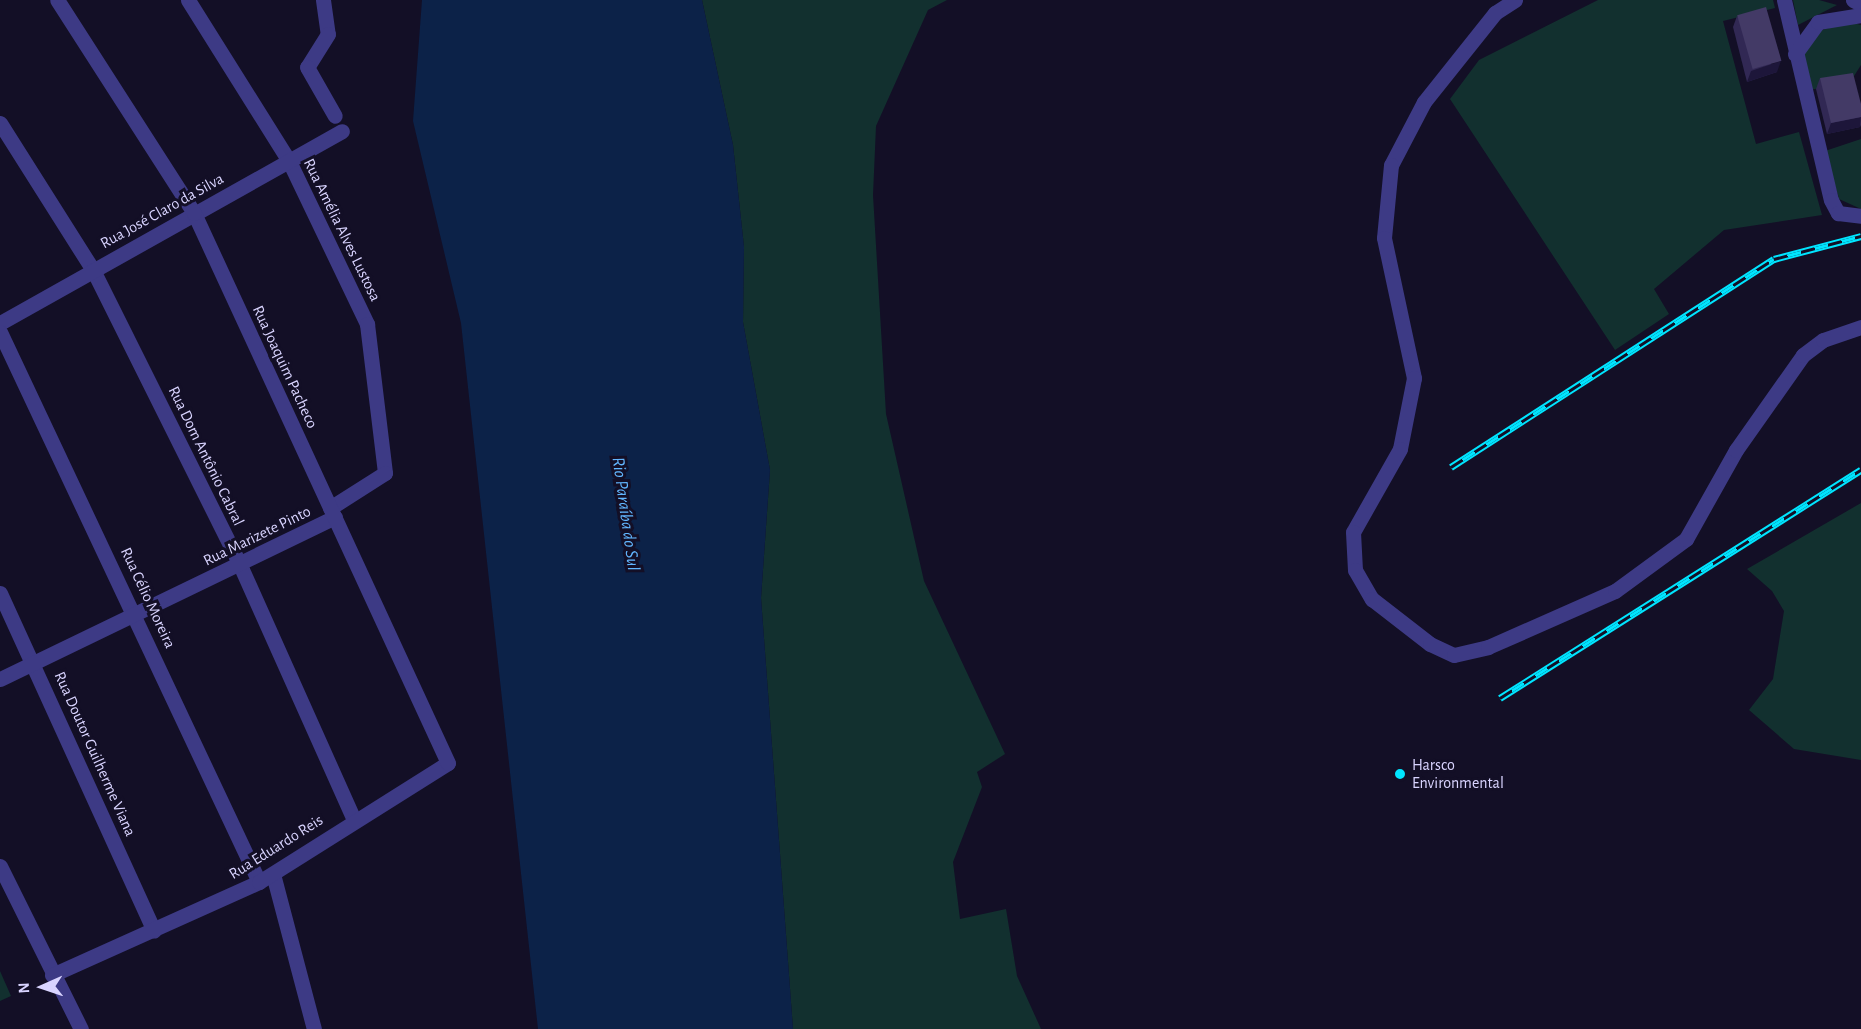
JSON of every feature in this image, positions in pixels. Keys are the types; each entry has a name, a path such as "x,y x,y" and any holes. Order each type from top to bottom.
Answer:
{"street":[{"name":"Rua Joaquim Pacheco","path":"57,0 194,213 333,513 447,767"},
{"name":"Rua Amélia Alves Lustosa","path":"188,0 289,161 358,299 373,352 385,473 333,513"},
{"path":"323,0 328,34 307,67 334,116"},
{"path":"1515,0 1495,13 1424,102 1391,165 1382,220 1414,378 1400,449 1353,532 1355,570 1372,599 1430,644 1454,655 1488,647 1616,591 1686,539 1736,450 1797,361 1823,340 1861,327"},
{"path":"1784,0 1830,200 1838,213 1861,216"},
{"path":"1853,0 1861,4"},
{"path":"1795,54 1818,22 1861,15"},
{"name":"Rua Dom Antônio Cabral","path":"0,123 93,270 240,565 353,818"},
{"name":"Rua José Claro da Silva","path":"0,323 342,131"},
{"name":"Rua Célio Moreira","path":"0,332 137,615 259,882"},
{"name":"Rua Marizete Pinto","path":"0,679 240,565 333,513"},
{"name":"Rua Doutor Guilherme Viana","path":"0,593 34,662 154,931"},
{"name":"Rua Eduardo Reis","path":"52,975 259,882 353,818 447,767"},
{"path":"0,866 52,975 81,1029"},
{"path":"273,873 314,1029"}],"green space":[{"path":"702,0 947,0 928,10 876,126 873,195 886,414 924,581 1005,754 977,772 982,787 953,862 960,919 1006,909 1017,976 1041,1029 793,1029 761,598 770,470 743,322 744,247 733,145"},
{"path":"1598,0 1773,0 1775,8 1723,21 1756,144 1799,132 1822,215 1724,230 1654,289 1669,314 1615,350 1450,99 1479,60"},
{"path":"1793,0 1819,0 1837,5 1798,25"},
{"path":"1850,22 1861,25 1861,65 1849,84 1808,90 1804,54 1822,30"},
{"path":"1861,139 1861,209 1839,199 1825,151"},
{"path":"1861,503 1861,760 1794,749 1749,710 1773,679 1784,611 1772,591 1747,569"},
{"path":"0,971 11,996 0,1001"}],"water":[{"name":"Rio Paraíba do Sul","path":"422,0 702,0 733,145 744,247 743,322 770,470 761,598 793,1029 538,1029 461,323 413,121"}],"building":[{"path":"1766,7 1781,61 1753,69 1737,15"},
{"path":"1853,73 1861,104 1861,117 1831,123 1820,78"}],"railway":[{"path":"1451,467 1774,259 1861,236"},
{"path":"1500,698 1861,470"}],"place":[{"name":"Harsco Environmental","path":"1400,774"}]}
